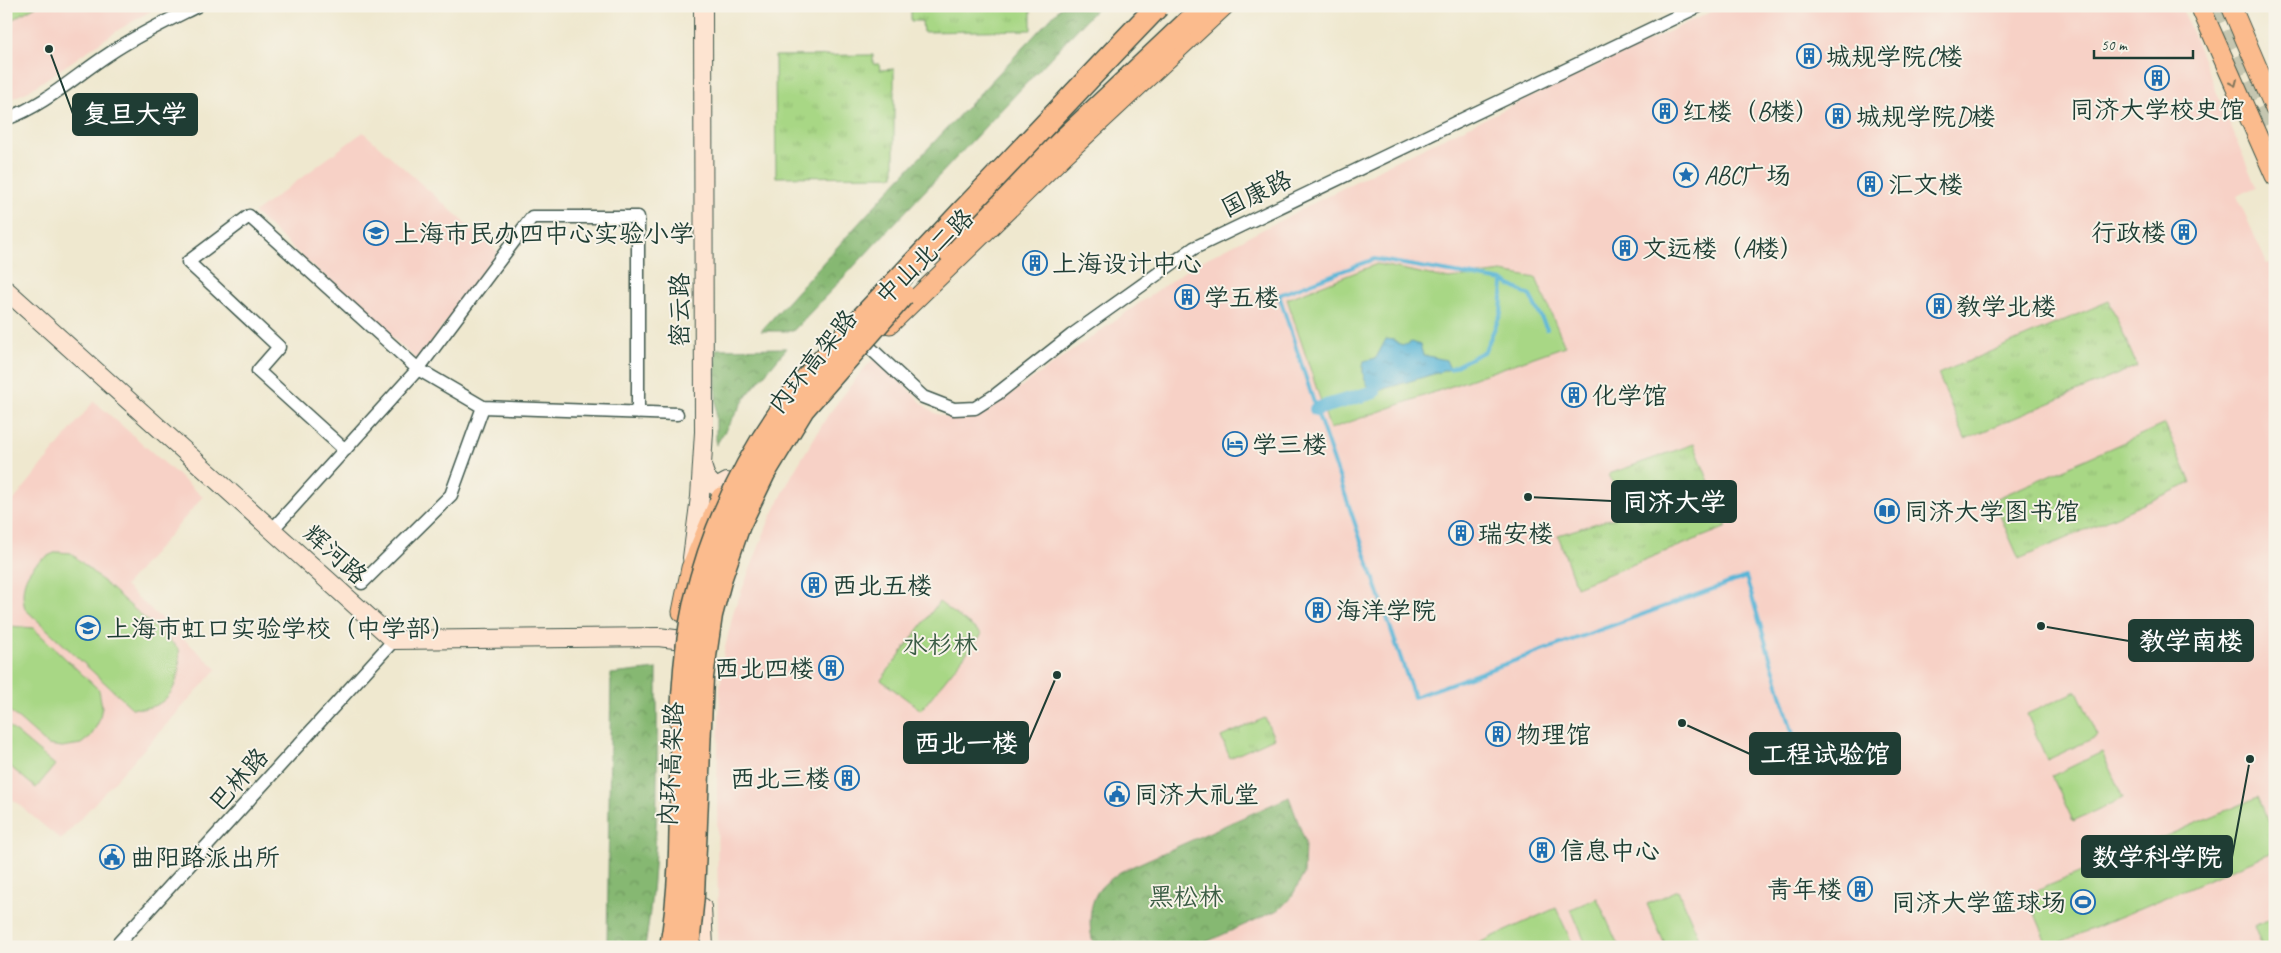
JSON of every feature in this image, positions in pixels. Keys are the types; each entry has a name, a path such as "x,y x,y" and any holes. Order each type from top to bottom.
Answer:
{"highway":[{"name":"内环高架路","path":"670,947 677,899 683,682 689,633 696,599 712,547 728,506 753,456 797,390 835,346 1158,6"},
{"name":"内环高架路","path":"688,947 693,894 702,677 711,616 721,577 739,525 764,473 803,409 901,298 1184,6"},
{"path":"947,250 1205,6"}],"main road":[{"name":"中山北二路","path":"660,947 667,902 681,618 691,568 727,482 756,434 788,387 842,323 1145,6"},
{"name":"中山北二路","path":"698,947 702,907 704,726 715,645 722,602 732,563 744,526 770,473 808,410 868,346 1064,155 1224,6"},
{"path":"2200,6 2275,176"},
{"path":"2231,6 2275,109"}],"street":[{"path":"6,119 19,114 50,96 109,54 152,28 197,6"},
{"name":"密云路","path":"691,568 702,464 704,386 703,6"},
{"name":"国康路","path":"868,346 922,396 954,408 975,408 997,394 1072,336 1194,248 1699,6"},
{"path":"345,450 258,371 279,347 188,262 249,216 418,369 482,407 677,414"},
{"path":"272,530 418,369 532,217 638,217 638,413"},
{"name":"辉河路","path":"6,290 394,640"},
{"path":"362,582 451,495 482,407"},
{"name":"密云路","path":"702,464 706,478 711,484 718,487 727,482"},
{"path":"394,640 679,638 715,645"},
{"name":"巴林路","path":"114,947 394,640"},
{"path":"702,907 704,947"}],"shaded area":[{"path":"6,6 159,6 120,29 27,92 6,101"},
{"path":"1723,6 2181,6 2256,187 2237,196 2267,264 2275,261 2275,947 718,947 717,783 720,688 724,652 734,610 769,521 793,473 828,415 861,372 876,357 925,406 935,413 955,420 977,418 1192,266 1397,160"},
{"name":"上海市民办四中心实验小学","path":"363,132 499,253 417,360 254,213"},
{"name":"上海市虹口实验学校（中学部）","path":"94,401 203,497 125,586 217,669 61,840 6,794 6,510"}],"green space":[{"path":"6,6 36,6 6,23"},
{"path":"911,6 1031,6 1031,30 923,32 922,21 911,21"},
{"path":"1062,6 1099,6 793,331 761,331 889,190"},
{"path":"873,55 873,64 879,64 880,70 894,69 894,176 776,177 775,56"},
{"path":"1377,264 1449,279 1502,272 1536,278 1565,346 1330,429 1287,299"},
{"path":"2109,301 2137,366 1965,439 1938,374"},
{"path":"787,348 748,394 716,445 716,349"},
{"path":"2165,424 2191,483 2019,559 1993,500"},
{"path":"1694,444 1727,527 1576,587 1558,535 1623,515 1609,474"},
{"path":"57,552 71,553 179,649 178,673 171,692 164,700 156,705 145,708 132,708 25,609 23,590 28,574 40,561"},
{"name":"水杉林","path":"939,602 982,634 921,710 881,680"},
{"path":"6,627 33,628 99,690 102,707 99,721 91,736 81,744 62,747 48,745 6,708"},
{"path":"657,669 655,843 650,912 645,947 607,947 611,674"},
{"path":"2077,691 2098,736 2047,760 2027,714"},
{"path":"1265,718 1274,738 1230,758 1221,737"},
{"path":"6,724 55,765 36,788 6,763"},
{"path":"2102,752 2123,798 2073,821 2052,776"},
{"name":"黑松林","path":"1289,797 1305,841 1304,874 1292,896 1280,909 1195,947 1095,947 1091,934 1090,918 1095,896 1101,887 1120,872"},
{"path":"2258,797 2275,836 2275,851 2049,947 2027,895"},
{"path":"1678,890 1703,947 1666,947 1647,904"},
{"path":"1597,898 1619,947 1587,947 1571,909"},
{"path":"1556,908 1574,947 1470,947"},
{"path":"2275,913 2275,947 2262,947 2254,926 2273,917"}],"water":[{"path":"1386,339 1394,340 1402,346 1412,342 1420,345 1423,355 1446,360 1450,369 1374,392 1364,378 1364,361 1376,358"}],"waterway":[{"path":"1547,329 1530,296 1503,281 1374,259 1279,295 1414,697 1746,577 1803,768"},
{"path":"1450,369 1485,351 1501,313 1503,281"},
{"path":"1316,409 1374,392"}],"tunnel":[{"path":"2212,6 2275,148"}],"place":[{"name":"复旦大学","path":"49,49"},
{"name":"城规学院C楼","path":"1809,56"},
{"name":"同济大学校史馆","path":"2157,78"},
{"name":"红楼（B楼）","path":"1665,111"},
{"name":"城规学院D楼","path":"1838,116"},
{"name":"ABC广场","path":"1686,175"},
{"name":"汇文楼","path":"1870,184"},
{"name":"行政楼","path":"2184,232"},
{"name":"上海市民办四中心实验小学","path":"376,233"},
{"name":"文远楼（A楼）","path":"1625,248"},
{"name":"上海设计中心","path":"1035,263"},
{"name":"学五楼","path":"1187,297"},
{"name":"教学北楼","path":"1939,306"},
{"name":"化学馆","path":"1574,395"},
{"name":"学三楼","path":"1235,444"},
{"name":"同济大学","path":"1528,497"},
{"name":"同济大学图书馆","path":"1887,511"},
{"name":"瑞安楼","path":"1461,533"},
{"name":"西北五楼","path":"814,585"},
{"name":"海洋学院","path":"1318,610"},
{"name":"教学南楼","path":"2041,626"},
{"name":"上海市虹口实验学校（中学部）","path":"88,628"},
{"name":"西北四楼","path":"831,668"},
{"name":"西北一楼","path":"1057,675"},
{"name":"工程试验馆","path":"1682,723"},
{"name":"物理馆","path":"1498,734"},
{"name":"数学科学院","path":"2250,759"},
{"name":"西北三楼","path":"847,778"},
{"name":"同济大礼堂","path":"1117,794"},
{"name":"信息中心","path":"1542,850"},
{"name":"曲阳路派出所","path":"112,857"},
{"name":"青年楼","path":"1860,889"},
{"name":"同济大学篮球场","path":"2083,902"}]}
